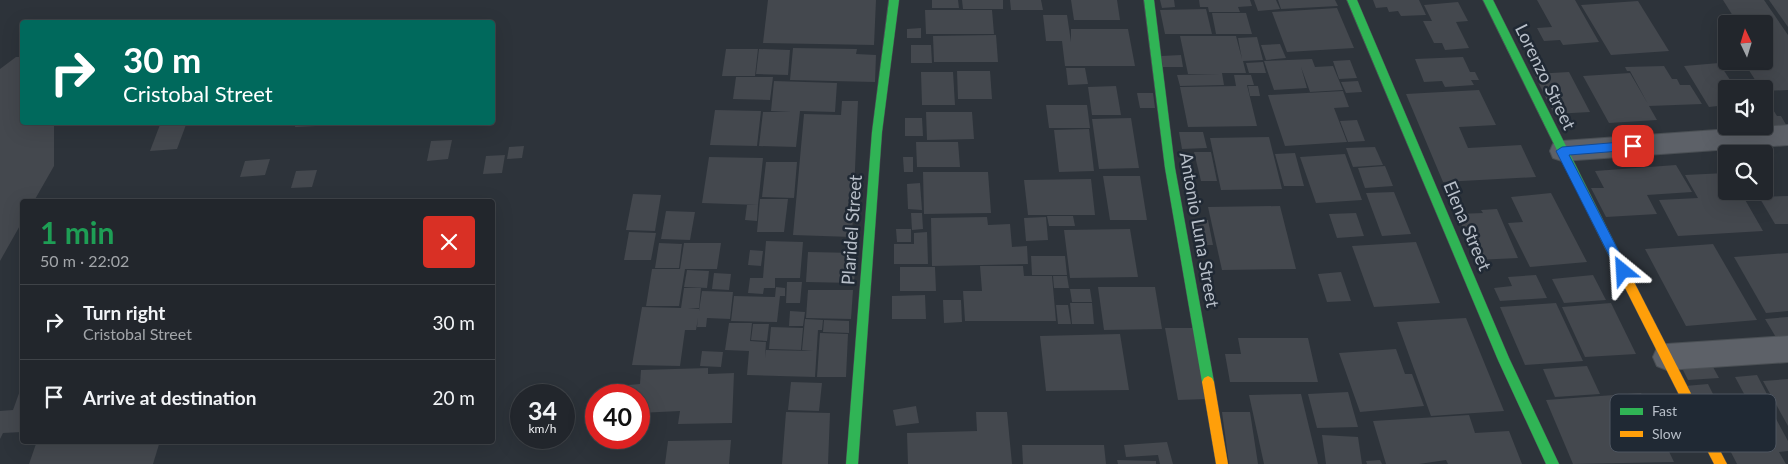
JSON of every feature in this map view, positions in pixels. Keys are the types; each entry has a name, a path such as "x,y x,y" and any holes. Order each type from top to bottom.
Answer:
{"street":[{"name":"Plaridel Street","path":"852,464 877,132 894,0"},
{"name":"Antonio Luna Street","path":"1149,0 1170,168 1222,464"},
{"name":"Elena Street","path":"1352,0 1504,360 1553,464"},
{"name":"Lorenzo Street","path":"1488,0 1562,151 1686,394"},
{"path":"1562,151 1788,135"},
{"path":"1667,357 1788,349"},
{"name":"Lorenzo Street","path":"1715,452 1721,464"}],"building":[{"path":"768,0 876,0 874,45 763,43"},
{"path":"932,0 958,0 959,8 932,8"},
{"path":"962,0 1003,0 1003,9 963,9"},
{"path":"1010,0 1041,0 1043,10 1011,10"},
{"path":"1071,0 1117,0 1120,20 1074,20"},
{"path":"1160,0 1174,0 1175,7 1162,8"},
{"path":"1199,0 1250,0 1252,6 1238,7 1240,12 1209,12 1208,7 1200,7"},
{"path":"1254,0 1276,0 1280,9 1258,11"},
{"path":"1278,0 1335,0 1338,6 1281,9"},
{"path":"1373,0 1419,0 1426,15 1401,16 1398,11 1389,12 1387,7 1376,8"},
{"path":"1537,0 1575,0 1599,42 1563,45 1560,40 1544,41 1537,28 1552,27"},
{"path":"1723,0 1764,0 1788,35 1788,90 1773,91 1773,80 1755,80 1749,70 1773,70 1773,15 1732,15"},
{"path":"1769,0 1788,0 1788,27"},
{"path":"1638,1 1669,51 1611,55 1581,5"},
{"path":"1458,2 1468,21 1456,22 1469,48 1445,50 1442,43 1434,43 1423,21 1432,21 1424,5"},
{"path":"1337,8 1354,48 1287,52 1272,12"},
{"path":"1206,9 1212,34 1165,34 1160,10"},
{"path":"925,10 992,10 994,34 926,34"},
{"path":"1212,13 1246,13 1252,34 1216,34"},
{"path":"1043,15 1067,15 1071,42 1071,29 1128,29 1135,66 1065,66 1062,41 1046,41"},
{"path":"921,28 921,38 907,38 907,29"},
{"path":"996,35 998,62 934,62 933,36"},
{"path":"1180,36 1236,36 1242,59 1238,38 1257,37 1263,60 1243,61 1246,73 1222,73 1224,85 1180,86 1177,75 1219,74 1188,74"},
{"path":"1280,44 1286,58 1266,60 1261,45"},
{"path":"911,45 931,45 932,63 911,63"},
{"path":"793,48 857,49 856,54 876,55 875,82 790,80"},
{"path":"726,49 758,49 755,76 722,76"},
{"path":"759,49 790,50 788,75 756,74"},
{"path":"1181,55 1183,67 1163,67 1161,56"},
{"path":"16,57 20,57 20,125 54,125 54,166 35,199 20,199 20,226 0,261 0,69"},
{"path":"1463,57 1470,72 1475,72 1479,80 1471,80 1474,85 1445,87 1442,81 1424,82 1415,59"},
{"path":"1312,59 1315,67 1333,66 1343,90 1310,92 1301,67 1307,88 1274,90 1264,61"},
{"path":"1350,60 1357,78 1339,79 1333,61"},
{"path":"1263,62 1266,73 1249,73 1246,63"},
{"path":"1718,63 1718,70 1724,70 1730,80 1718,80 1718,106 1709,107 1684,66"},
{"path":"1664,66 1672,79 1677,79 1680,85 1690,85 1702,104 1649,106 1657,120 1609,123 1583,76 1630,73 1648,104 1630,71 1627,71 1625,67"},
{"path":"1066,68 1085,68 1088,84 1068,85"},
{"path":"957,71 990,71 992,99 958,99"},
{"path":"921,72 953,72 955,105 922,105"},
{"path":"1569,72 1590,112 1554,114 1534,74"},
{"path":"1234,75 1251,75 1254,85 1247,85 1257,126 1188,127 1180,87 1236,86"},
{"path":"736,77 773,77 770,100 733,99"},
{"path":"774,81 837,83 835,112 800,111 796,147 759,146 763,112 791,112 771,111"},
{"path":"1358,81 1362,92 1346,93 1341,82"},
{"path":"1116,86 1121,115 1092,115 1088,87"},
{"path":"1248,86 1258,86 1260,96 1250,96"},
{"path":"1479,90 1496,125 1459,127 1468,148 1521,145 1536,177 1443,182 1406,94"},
{"path":"1343,91 1349,107 1334,108 1347,142 1285,146 1268,95"},
{"path":"1137,93 1153,93 1155,108 1140,108"},
{"path":"842,101 858,101 852,237 793,235 804,114 841,115"},
{"path":"1046,105 1087,105 1090,128 1049,128"},
{"path":"715,110 761,111 757,146 710,145"},
{"path":"1773,110 1777,116 1781,116 1788,128 1773,128"},
{"path":"926,112 972,112 974,139 927,140"},
{"path":"905,118 922,118 923,136 905,136"},
{"path":"1131,118 1139,168 1099,169 1092,119"},
{"path":"1357,120 1365,141 1348,142 1340,121"},
{"path":"160,125 186,125 177,149 150,151"},
{"path":"295,125 316,125 316,126 295,127"},
{"path":"1089,129 1094,171 1059,172 1054,130"},
{"path":"1179,132 1203,132 1207,148 1182,149"},
{"path":"1269,137 1282,189 1221,190 1210,138"},
{"path":"452,140 448,159 427,161 431,141"},
{"path":"916,142 958,142 960,167 917,167"},
{"path":"524,146 522,158 507,159 509,147"},
{"path":"1375,147 1383,165 1353,167 1346,148"},
{"path":"1194,152 1211,152 1217,181 1201,181"},
{"path":"1295,153 1304,186 1284,186 1275,154"},
{"path":"1345,154 1362,200 1316,203 1300,157"},
{"path":"505,155 502,173 483,174 486,156"},
{"path":"709,157 763,158 758,205 702,203"},
{"path":"903,157 913,157 913,172 904,172"},
{"path":"270,159 265,175 240,177 245,161"},
{"path":"766,162 797,162 794,198 762,197"},
{"path":"1676,165 1692,192 1647,195 1657,214 1606,217 1591,188 1604,188 1595,171"},
{"path":"1385,166 1393,186 1365,188 1358,168"},
{"path":"317,170 312,187 291,188 296,171"},
{"path":"923,172 988,172 991,213 924,214"},
{"path":"1718,173 1718,200 1745,200 1763,231 1678,236 1659,200 1698,198 1685,175"},
{"path":"1103,176 1140,176 1147,220 1110,220"},
{"path":"1091,179 1095,215 1028,215 1024,180"},
{"path":"920,183 922,210 908,209 907,184"},
{"path":"1394,192 1411,234 1382,236 1366,193"},
{"path":"1551,193 1587,262 1530,267 1508,223 1523,222 1511,197"},
{"path":"633,194 661,195 655,231 626,230"},
{"path":"1788,196 1788,224 1775,224 1761,200 1773,200 1773,197"},
{"path":"760,199 788,199 784,232 757,232"},
{"path":"747,205 758,205 757,221 745,220"},
{"path":"1280,206 1296,269 1222,270 1208,207"},
{"path":"1497,209 1518,258 1476,260 1457,214 1483,213 1481,210"},
{"path":"666,211 695,212 690,240 661,239"},
{"path":"911,213 922,213 923,229 912,230"},
{"path":"1356,213 1364,236 1337,238 1329,214"},
{"path":"1047,216 1073,216 1075,226 1049,226"},
{"path":"987,217 988,225 1010,224 1012,247 1027,246 1028,264 932,266 931,218"},
{"path":"1046,217 1048,240 1026,241 1024,218"},
{"path":"1190,220 1208,220 1213,245 1195,245"},
{"path":"896,229 911,229 911,242 897,242"},
{"path":"1130,229 1138,277 1070,278 1064,230"},
{"path":"629,232 656,233 651,260 624,260"},
{"path":"927,232 928,264 894,264 894,244 914,244 914,233"},
{"path":"766,241 803,242 800,278 775,278 775,288 764,288 763,294 748,293 750,278 763,278"},
{"path":"1416,242 1440,303 1374,307 1352,246"},
{"path":"659,243 682,244 679,268 655,268"},
{"path":"684,243 721,243 717,269 685,269 679,306 646,306 652,269 680,269"},
{"path":"1713,244 1757,320 1686,326 1645,249"},
{"path":"750,250 763,251 761,266 748,265"},
{"path":"808,252 856,253 854,283 806,282"},
{"path":"1788,253 1788,311 1766,313 1734,257"},
{"path":"1031,256 1065,256 1067,275 1032,275"},
{"path":"980,266 1023,266 1024,276 1052,276 1056,321 965,321 963,291 982,291"},
{"path":"900,267 935,267 936,291 900,291"},
{"path":"687,270 709,271 707,288 684,287"},
{"path":"1341,272 1351,301 1327,302 1318,274"},
{"path":"714,273 731,274 729,290 712,289"},
{"path":"1536,275 1547,298 1500,301 1494,288 1512,286 1508,277"},
{"path":"1593,275 1606,300 1564,303 1552,279"},
{"path":"1053,276 1067,276 1069,288 1054,288"},
{"path":"787,282 802,282 800,303 786,303"},
{"path":"776,287 785,288 785,296 780,296 777,322 731,321 734,296 775,297"},
{"path":"1098,287 1155,287 1162,329 1104,330"},
{"path":"684,288 701,288 699,308 688,309 699,309 699,311 702,291 733,292 730,319 707,318 706,327 697,327 698,318 696,330 685,330 680,366 632,365 642,307 681,308"},
{"path":"1070,289 1090,289 1092,302 1072,302"},
{"path":"808,290 853,290 851,319 806,318"},
{"path":"925,295 926,319 892,319 892,296"},
{"path":"943,300 961,300 962,322 944,323"},
{"path":"1070,303 1092,303 1094,324 1072,324"},
{"path":"1556,303 1583,361 1525,365 1500,307"},
{"path":"1611,303 1636,354 1585,357 1562,307"},
{"path":"1056,305 1068,305 1071,324 1058,324"},
{"path":"790,311 805,312 803,326 789,326"},
{"path":"1788,317 1788,344 1780,344 1765,319"},
{"path":"1466,318 1504,411 1431,416 1397,322"},
{"path":"805,319 823,320 822,330 818,330 815,377 747,375 749,351 725,350 729,323 752,323 750,341 766,342 765,358 766,350 813,351 802,350"},
{"path":"824,320 849,321 849,333 823,332"},
{"path":"753,324 769,324 767,341 751,340"},
{"path":"771,327 803,328 801,350 769,349"},
{"path":"1165,328 1193,328 1206,399 1178,400"},
{"path":"820,333 848,334 846,377 817,377"},
{"path":"1120,334 1129,390 1046,391 1040,336"},
{"path":"1238,338 1308,338 1318,382 1230,382 1225,354 1241,354"},
{"path":"1396,349 1405,374 1412,374 1424,406 1360,412 1339,353"},
{"path":"702,351 723,352 721,367 700,366"},
{"path":"1707,356 1719,378 1688,380 1677,358"},
{"path":"1587,366 1600,394 1555,397 1543,369"},
{"path":"708,368 708,374 734,373 732,423 678,424 680,411 650,412 650,384 640,384 641,370"},
{"path":"1757,375 1767,394 1744,394 1735,377"},
{"path":"1788,379 1788,426 1776,404 1776,394 1770,394 1763,381"},
{"path":"791,382 822,383 819,411 788,410"},
{"path":"1708,384 1713,394 1689,394 1685,386"},
{"path":"20,391 20,432 3,433 0,439 0,411 13,410"},
{"path":"1348,392 1358,427 1317,428 1308,394"},
{"path":"1301,394 1318,464 1264,464 1249,395"},
{"path":"1610,395 1610,452 1669,452 1674,462 1573,464 1546,400"},
{"path":"916,406 919,423 896,426 893,410"},
{"path":"786,412 830,413 828,464 782,464"},
{"path":"976,412 1007,412 1012,464 908,464 907,433 977,431"},
{"path":"1222,412 1250,412 1258,464 1229,464"},
{"path":"1469,415 1475,433 1509,431 1522,464 1448,464 1446,460 1419,464 1386,464 1373,421"},
{"path":"1776,419 1788,441 1788,451 1779,452 1786,464 1737,464 1731,452 1776,452"},
{"path":"1322,435 1358,437 1362,464 1326,464"},
{"path":"731,440 729,464 665,464 668,441"},
{"path":"1167,442 1173,464 1160,464 1158,455 1126,457 1124,445"},
{"path":"36,444 159,444 153,464 29,464"},
{"path":"1022,445 1104,445 1106,464 1023,464"},
{"path":"1117,460 1156,461 1156,464 1118,464"},
{"path":"1380,460 1382,464 1367,464 1366,461"}],"traffic: fast":[{"path":"852,464 877,132 894,0"},
{"path":"1149,0 1170,168 1208,382"},
{"path":"1352,0 1504,360 1553,464"},
{"path":"1488,0 1625,276"}],"traffic: slow":[{"path":"1625,276 1685,394"},
{"path":"1208,382 1222,464"},
{"path":"1715,452 1721,464"}],"route":[{"path":"1623,271 1562,151 1633,146"}]}
